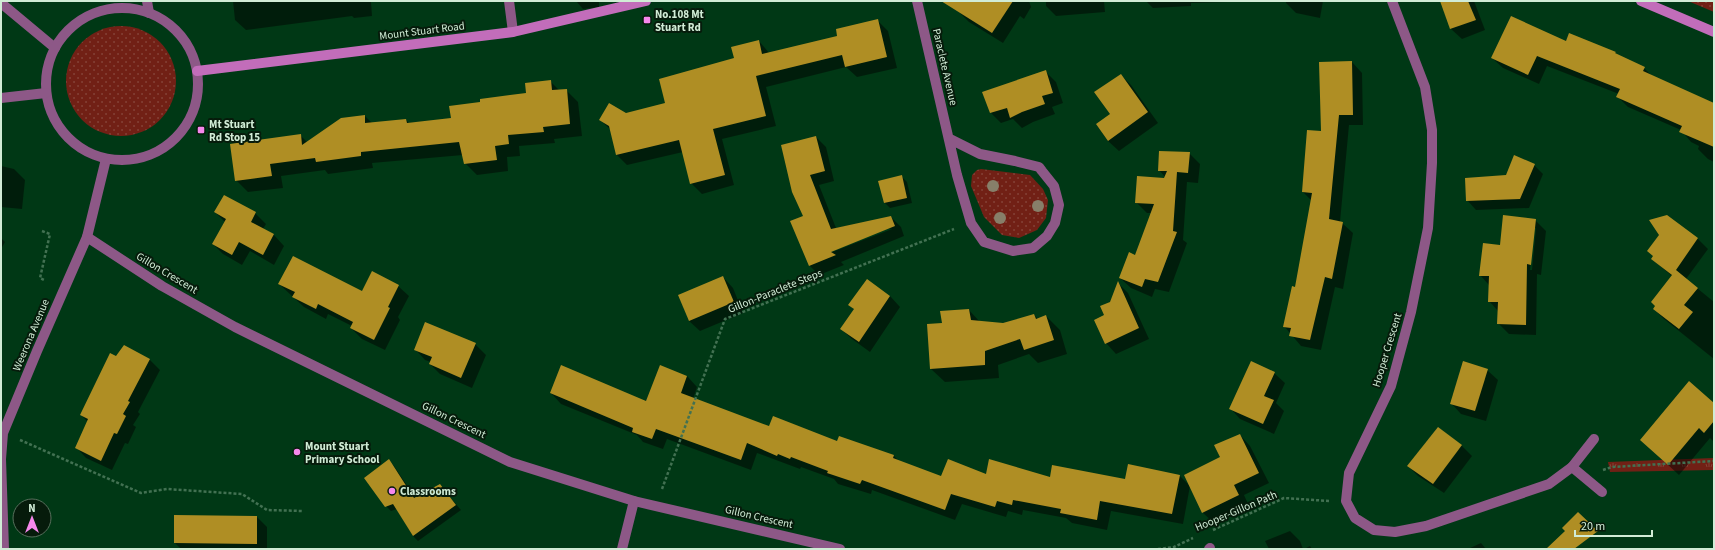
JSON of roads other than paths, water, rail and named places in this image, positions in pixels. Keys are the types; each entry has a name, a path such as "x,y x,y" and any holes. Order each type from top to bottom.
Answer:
{"street":[{"path":"147,1 149,13"},
{"path":"509,1 513,32"},
{"name":"Mount Stuart Road","path":"198,71 513,32 646,1"},
{"name":"Paraclete Avenue","path":"918,1 950,139 971,223 984,242 1013,251 1033,248 1047,236 1055,223 1059,205 1054,186 1039,167 1015,160 980,154 950,139"},
{"name":"Hooper Crescent","path":"1392,1 1426,87 1432,130 1432,163 1428,228 1411,312 1391,386 1349,473 1346,501 1355,518 1374,530 1395,532 1426,526 1549,484 1572,467"},
{"path":"1642,1 1714,32"},
{"path":"1,3 55,48"},
{"path":"128,8 149,13 166,22 181,36 192,52 198,71 198,96 190,119 175,139 155,153 131,160 106,159 84,150 65,136 52,116 46,92 46,77 49,62 55,48 68,30 86,18 106,10 128,8"},
{"path":"1,98 46,92"},
{"name":"Weerona Avenue","path":"4,549 2,459 3,433 37,350 87,238 106,159"},
{"name":"Gillon Crescent","path":"87,238 162,286 235,327 510,462 634,501 840,549"},
{"path":"1594,438 1572,467 1602,492"},
{"path":"622,549 634,501"}],"place":[{"name":"No.108 Mt Stuart Rd","path":"647,20"},
{"name":"Mt Stuart Rd Stop 15","path":"201,130"},
{"name":"Mount Stuart Primary School","path":"297,452"},
{"name":"Classrooms","path":"392,491"}]}
